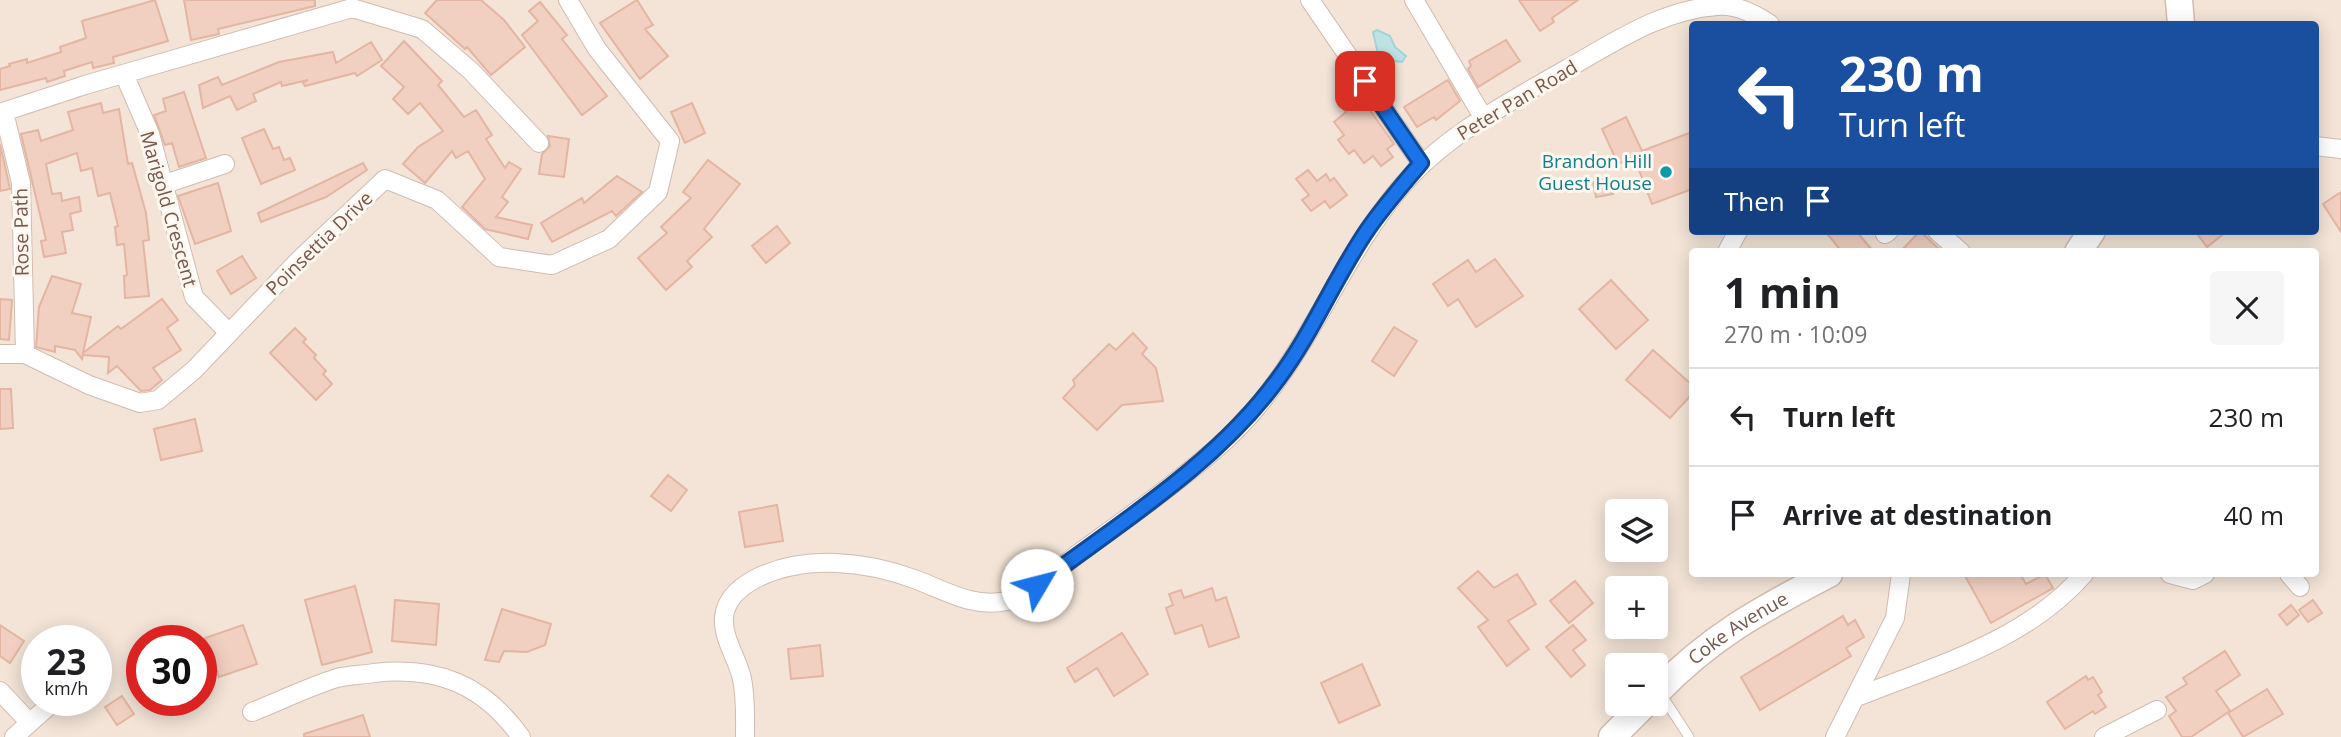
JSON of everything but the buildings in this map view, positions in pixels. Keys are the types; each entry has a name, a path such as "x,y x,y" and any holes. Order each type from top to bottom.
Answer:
{"street":[{"name":"Poinsettia Drive","path":"0,354 25,354 89,385 140,403 158,400 194,370 385,179 436,200 499,257 552,265 609,239 658,192 670,141 597,48 568,0"},
{"path":"1310,0 1421,163"},
{"path":"1414,0 1483,117"},
{"path":"2179,0 2181,21"},
{"name":"Peter Pan Road","path":"745,737 742,678 724,620 727,604 737,592 765,575 800,563 881,569 982,604 1011,600 1037,585 1161,492 1230,436 1277,381 1311,332 1367,230 1421,163 1483,117 1636,30 1677,12 1720,5 1755,15 1765,21"},
{"path":"2,113 124,74 352,8 422,29 471,71 539,143"},
{"name":"Marigold Crescent","path":"124,74 150,134 194,297 229,333"},
{"name":"Rose Path","path":"2,113 21,183 25,354"},
{"path":"2319,146 2341,149"},
{"path":"165,184 225,164"},
{"path":"1942,235 1956,248"},
{"name":"Coke Avenue","path":"1668,681 1695,655 1741,621 1823,577"},
{"path":"1835,737 1895,618 1901,577"},
{"path":"1857,697 1993,643 2061,600 2081,577"},
{"path":"2182,577 2193,580 2199,577"},
{"path":"252,712 339,677 408,669 454,680 482,695 506,716 521,737"},
{"path":"0,691 29,722"},
{"path":"2104,737 2157,710"},
{"path":"14,737 36,716"},
{"name":"Coke Avenue","path":"1612,737 1632,716"}],"lane":[{"path":"1668,712 1689,737"}],"shaded area":[{"path":"0,0 2341,0 2341,737 0,737"}],"water":[{"path":"1377,30 1390,36 1395,47 1406,56 1402,62 1388,60 1387,54 1378,54 1373,32"}],"place":[{"name":"Brandon Hill Guest House","path":"1666,172"}],"route":[{"path":"1037,585 1161,492 1230,436 1277,381 1311,332 1367,230 1421,163 1365,81"}]}
